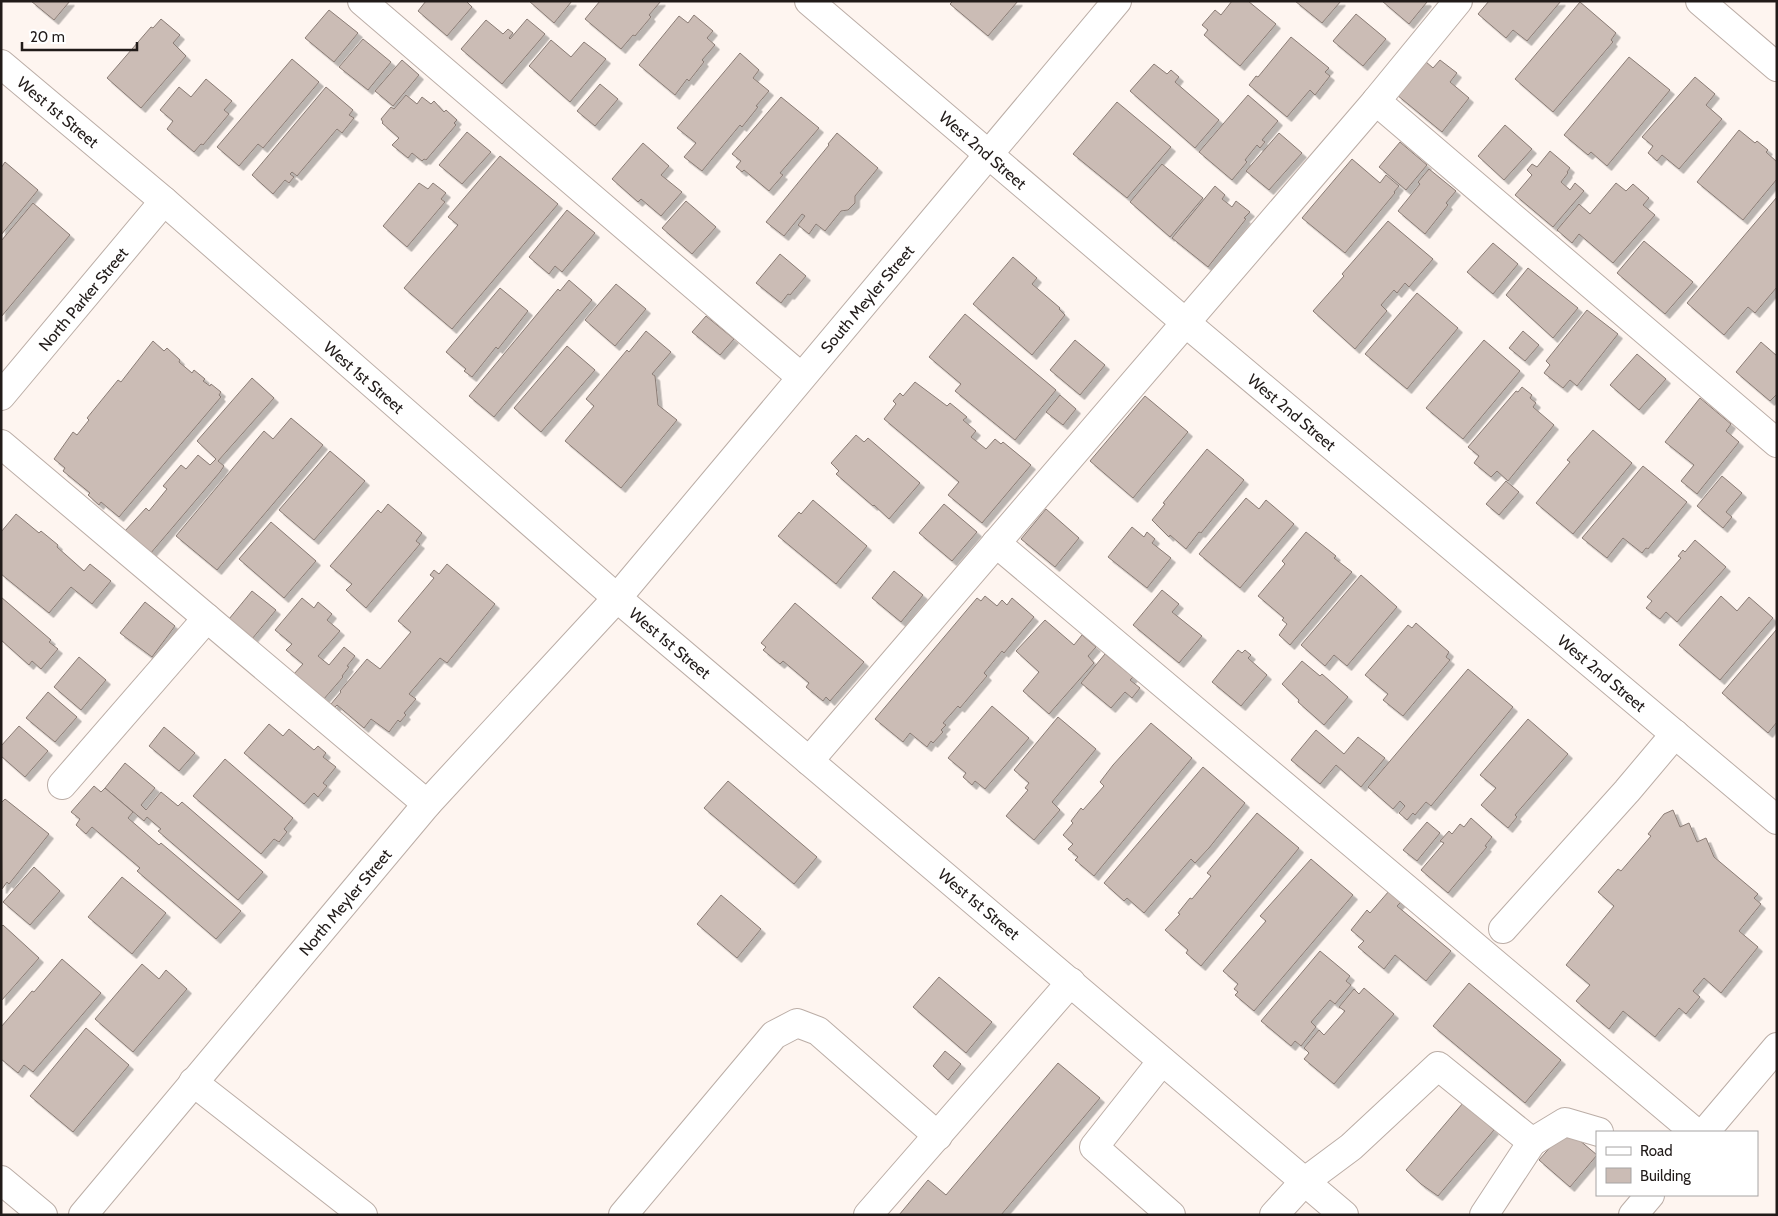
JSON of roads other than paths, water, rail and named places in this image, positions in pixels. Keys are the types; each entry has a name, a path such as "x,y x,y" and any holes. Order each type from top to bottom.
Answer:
{"street":[{"path":"362,1 801,377"},
{"name":"West 2nd Street","path":"810,1 1186,323 1777,820"},
{"name":"South Meyler Street","path":"617,598 1117,1"},
{"path":"809,761 1376,101 1458,1"},
{"path":"1700,1 1777,67"},
{"name":"West 1st Street","path":"1,64 164,201 617,598 1344,1215"},
{"path":"1376,101 1777,443"},
{"name":"North Parker Street","path":"1,396 164,201"},
{"path":"1,444 427,804"},
{"path":"996,543 1694,1131"},
{"name":"North Meyler Street","path":"83,1215 427,804 617,598"},
{"path":"62,786 207,618"},
{"path":"1503,929 1627,791 1675,734"},
{"path":"868,1215 1071,982"},
{"path":"623,1215 774,1035 797,1024 818,1031 938,1136"},
{"path":"1706,1131 1777,1047"},
{"path":"1162,1061 1094,1147 1171,1215"},
{"path":"1274,1215 1304,1182 1351,1147 1438,1066 1532,1142"},
{"path":"193,1082 363,1215"},
{"path":"1484,1215 1532,1142 1565,1122 1596,1131"},
{"path":"1,1180 43,1215"},
{"path":"1633,1215 1649,1196"}]}
